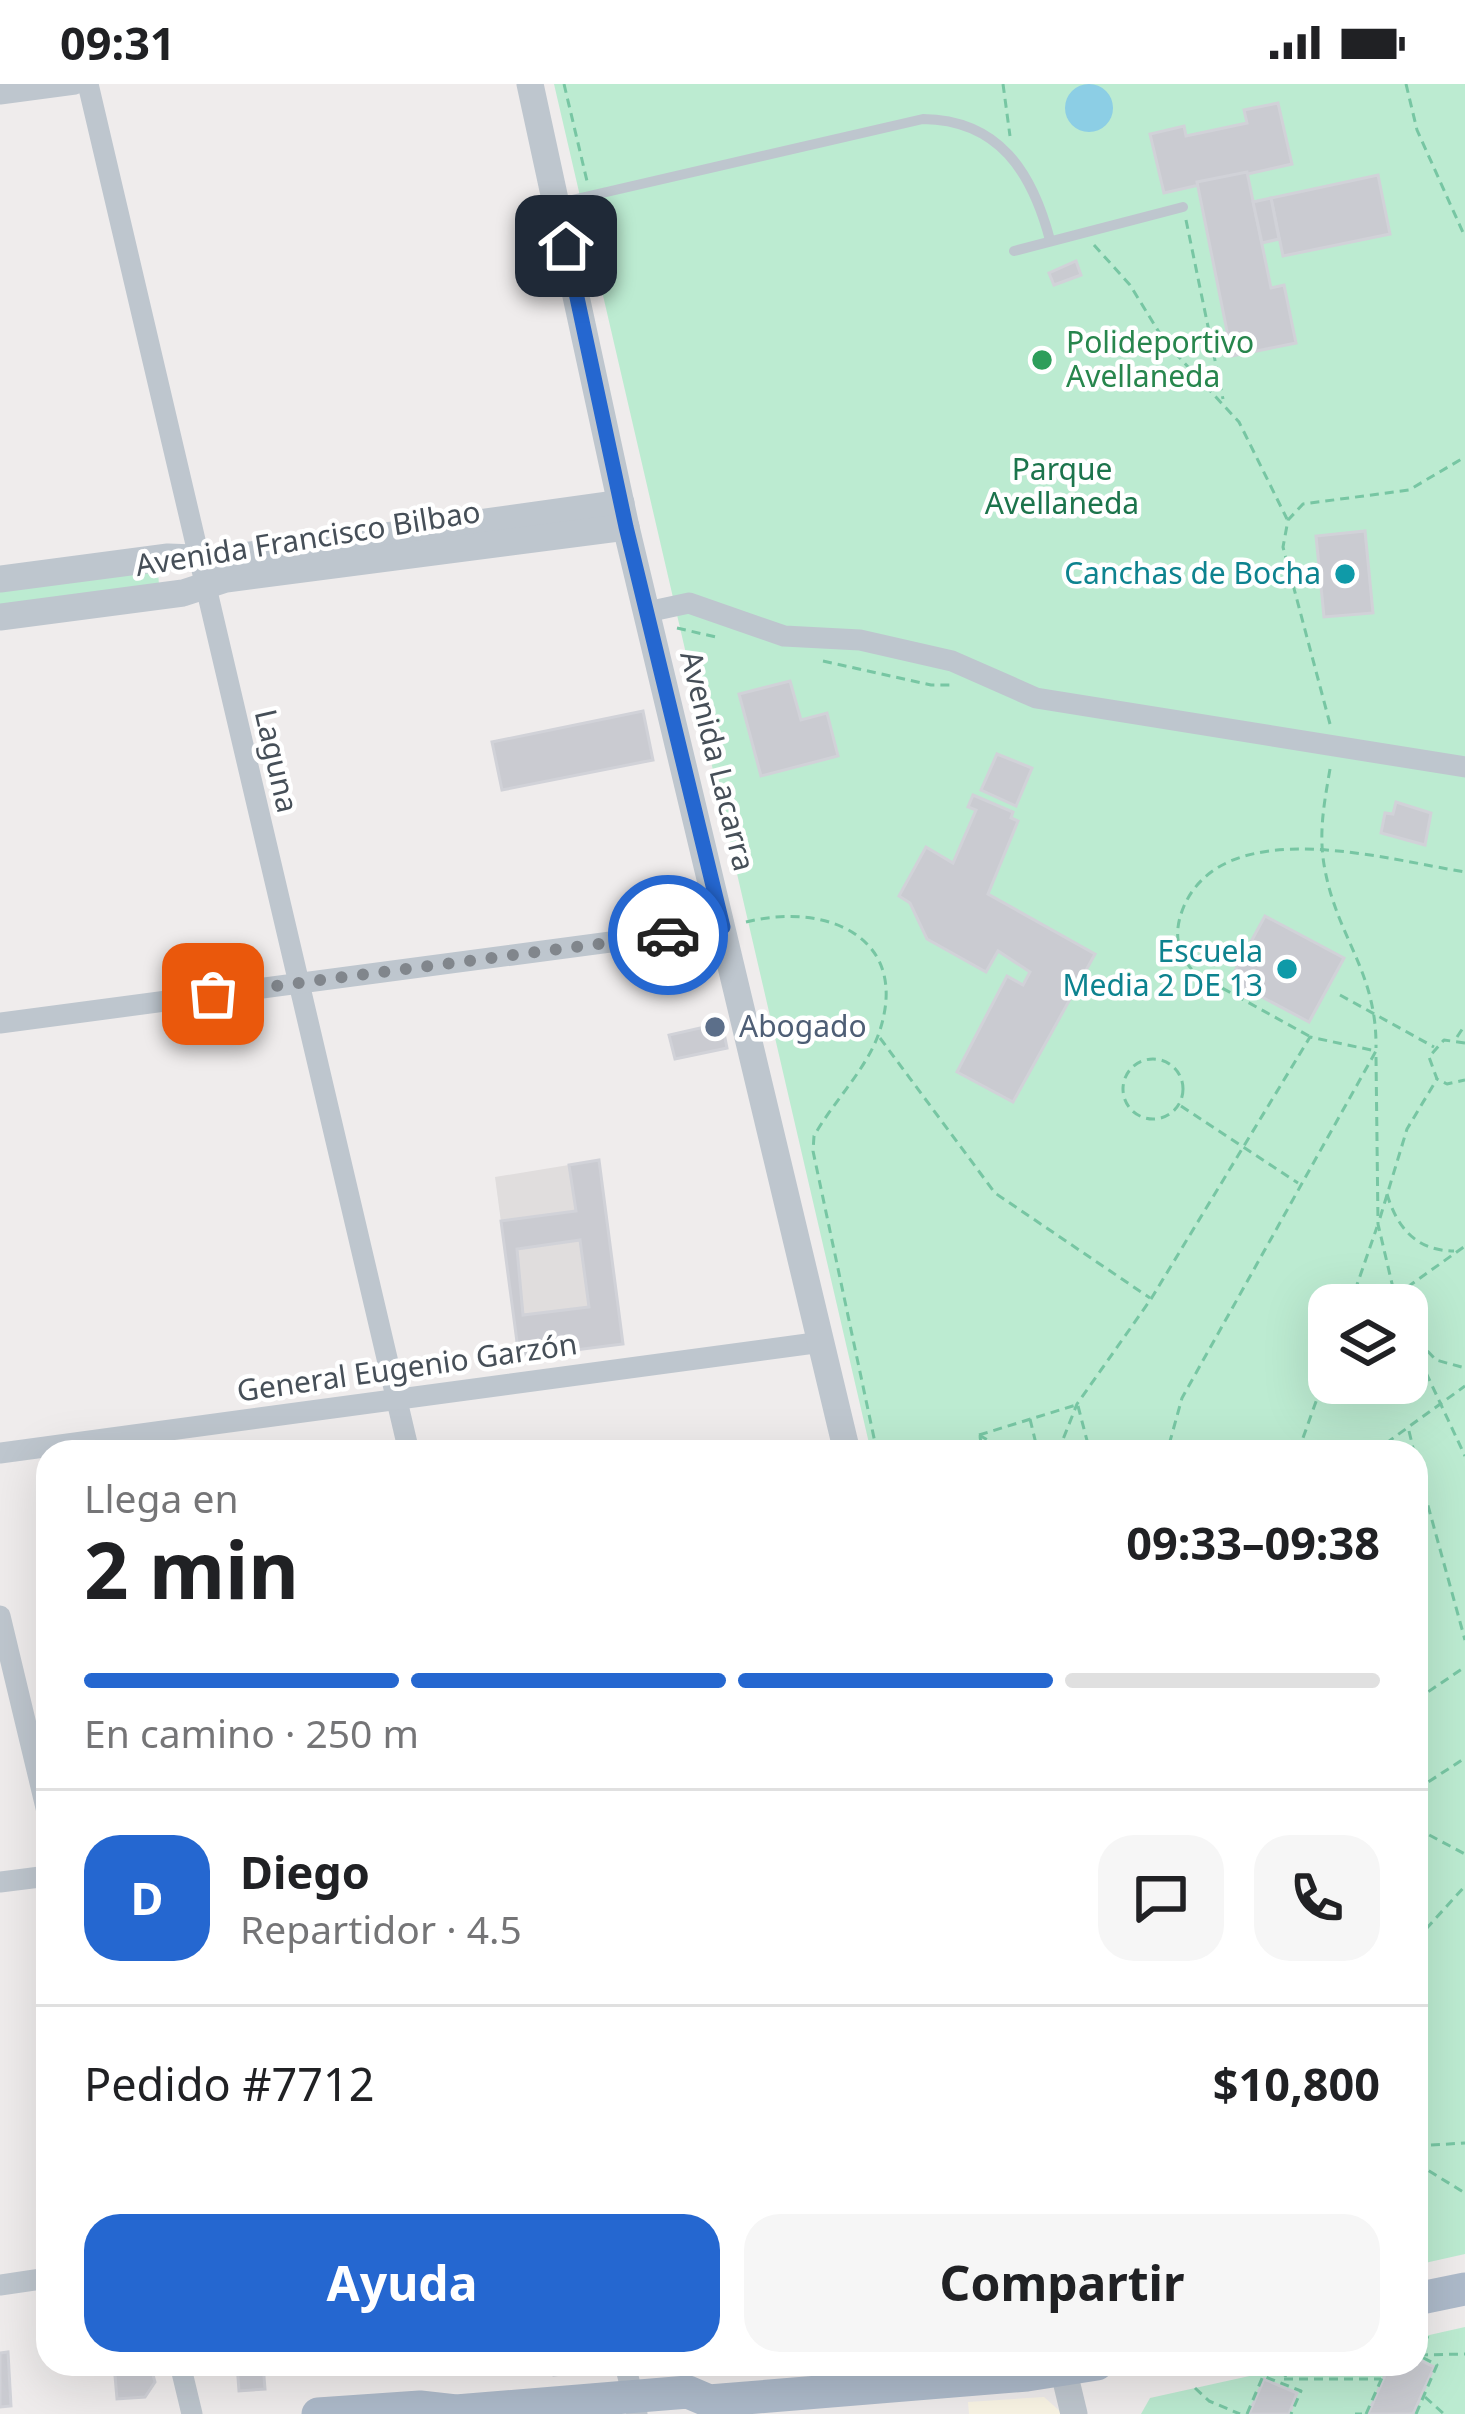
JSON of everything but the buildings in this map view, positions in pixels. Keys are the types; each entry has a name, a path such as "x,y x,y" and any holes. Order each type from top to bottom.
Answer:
{"main road":[{"path":"1428,2297 1465,2289"},
{"path":"318,2414 420,2408 450,2413 631,2392 688,2392 701,2408 985,2376"}],"street":[{"path":"0,94 75,84"},
{"name":"Laguna","path":"88,84 406,1440"},
{"name":"Avenida Lacarra","path":"530,84 623,515 844,1440"},
{"name":"Avenida Francisco Bilbao","path":"0,617 202,572 623,515"},
{"name":"Avenida Francisco Bilbao","path":"0,579 169,557 202,572"},
{"path":"646,612 689,603 784,636 860,640 952,661 1036,698 1465,767"},
{"path":"0,1024 723,927"},
{"name":"General Eugenio Garzón","path":"97,1440 822,1342"},
{"name":"General Eugenio Garzón","path":"0,1453 36,1448"},
{"path":"0,1616 36,1766"},
{"path":"0,1882 36,1878"},
{"path":"0,2285 36,2280"},
{"path":"183,2376 192,2414"},
{"path":"1074,2376 1074,2414"}],"lane":[{"path":"556,203 923,119 984,130 1013,156 1040,203 1050,240"},
{"path":"1014,251 1183,207"}],"path":[{"path":"563,84 590,195"},
{"path":"1003,84 1013,156"},
{"path":"1406,84 1417,130 1465,237"},
{"path":"1183,207 1224,401 1288,520"},
{"path":"1081,232 1130,285 1165,342 1224,401"},
{"path":"1391,1284 1378,1224 1377,1020 1364,966 1338,914 1322,848 1320,830 1335,743 1283,547 1288,520 1303,504 1409,490 1465,457"},
{"path":"1376,1051 1310,1037 1195,973 1176,940 1189,895 1208,874 1233,859 1322,848 1465,872"},
{"path":"723,927 799,915 845,924 878,960 886,985 878,1036 814,1136 813,1151 874,1440"},
{"path":"1340,995 1377,1020 1434,1046 1456,1039 1465,1024"},
{"path":"878,1036 995,1193 1151,1299"},
{"path":"1063,1440 1077,1404 1151,1299 1310,1037"},
{"path":"1456,1039 1465,1043"},
{"path":"1434,1046 1429,1057 1437,1079 1447,1084 1465,1080"},
{"path":"1170,1440 1182,1398 1376,1051"},
{"path":"1144,1060 1165,1061 1184,1085 1179,1105 1165,1117 1137,1115 1123,1091 1128,1072 1144,1060"},
{"path":"1357,1284 1407,1130 1437,1079"},
{"path":"1179,1105 1301,1185"},
{"path":"1387,1192 1394,1220 1414,1239 1432,1251 1454,1252"},
{"path":"1411,1284 1465,1246"},
{"path":"1428,1352 1436,1360 1465,1368"},
{"path":"1428,1380 1465,1456"},
{"path":"1392,1440 1465,1386"},
{"path":"979,1435 1077,1404"},
{"path":"1077,1404 1087,1440"},
{"path":"1302,1440 1315,1404"},
{"path":"1030,1419 1035,1440"},
{"path":"1408,1429 1411,1440"},
{"path":"979,1435 980,1440"},
{"path":"979,1435 988,1440"},
{"path":"1428,1506 1465,1640"},
{"path":"1428,1692 1465,1667"},
{"path":"1428,1782 1465,1758"},
{"path":"1428,1834 1465,1854"},
{"path":"1428,1927 1465,1886"},
{"path":"1428,2145 1465,2143"},
{"path":"1428,2170 1465,2193"},
{"path":"1428,2354 1465,2354"},
{"path":"1416,2414 1437,2365 1428,2360"},
{"path":"1195,2388 1209,2401 1243,2414 1263,2376 1283,2381 1382,2379"},
{"path":"1283,2381 1285,2376"},
{"path":"1361,2414 1383,2376"},
{"path":"1283,2381 1300,2391 1291,2414"},
{"path":"1424,2396 1444,2414"}],"shaded area":[{"path":"599,1160 623,1344 519,1357 495,1177"},
{"path":"1044,2397 1063,2414 969,2414 968,2402"}],"green space":[{"name":"Parque Avellaneda","path":"554,84 1465,84 1465,2254 1428,2262 1428,1440 868,1440"},
{"path":"158,572 159,585 0,609 0,588"},
{"path":"1465,2327 1465,2414 1413,2414 1434,2367 1428,2364 1428,2335"},
{"path":"1249,2376 1385,2376 1368,2414 1141,2414 1150,2398"}],"water":[{"path":"1089,84 1106,91 1113,108 1106,125 1089,132 1072,125 1065,108 1072,91"}],"way so far":[{"path":"213,994 668,935"}],"place":[{"name":"Polideportivo Avellaneda","path":"1042,360"},
{"name":"Canchas de Bocha","path":"1345,574"},
{"name":"Escuela Media 2 DE 13","path":"1287,969"},
{"name":"Abogado","path":"715,1027"}],"route":[{"path":"566,246 626,527 723,927 668,935"}]}
